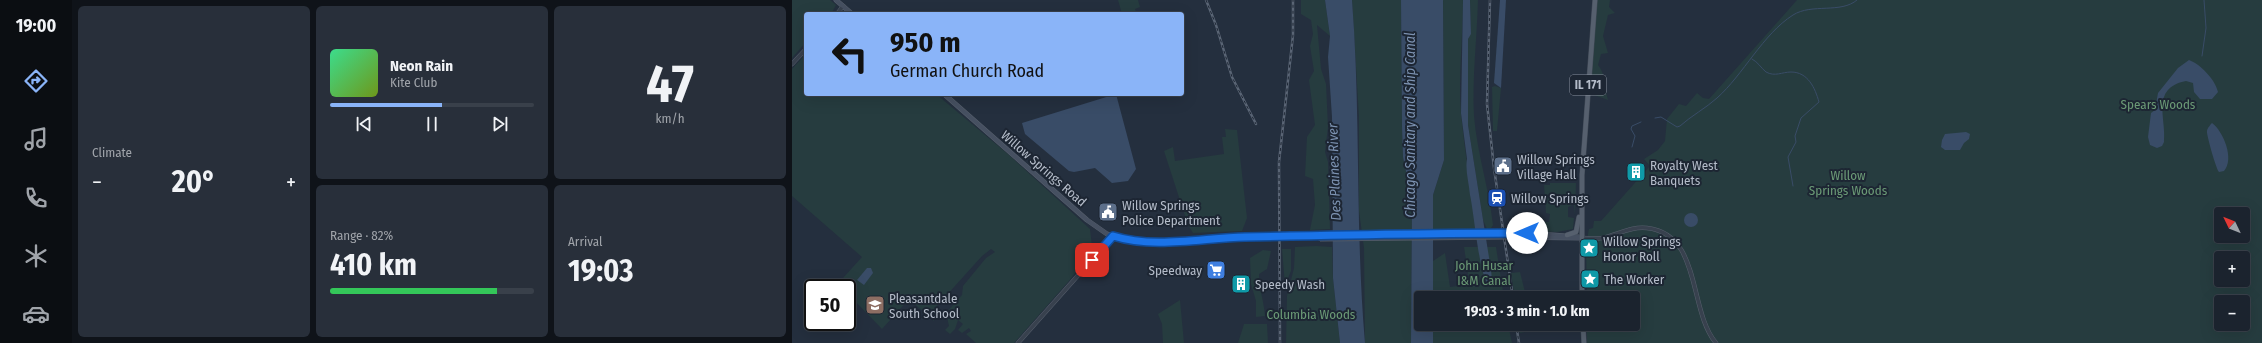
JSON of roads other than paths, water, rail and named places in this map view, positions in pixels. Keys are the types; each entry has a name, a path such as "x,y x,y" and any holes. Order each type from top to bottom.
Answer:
{"main road":[{"path":"836,0 850,12"},
{"name":"IL 171","path":"1582,291 1581,212 1586,116 1595,0"},
{"name":"Willow Springs Road","path":"946,96 1091,223 1113,236 1131,241 1149,242 1306,237 1527,235 1567,235 1581,238"},
{"path":"1567,235 1576,232 1581,212"},
{"name":"Willow Springs Road","path":"1527,235 1581,238"},
{"path":"1583,331 1584,343"}],"street":[{"path":"839,12 844,6"},
{"path":"792,64 804,51"},
{"name":"Willow Springs Road","path":"1581,238 1598,239 1640,228 1654,230 1670,237 1679,246 1686,259 1704,325 1716,343"},
{"path":"1018,343 1113,236"}],"water":[{"name":"Des Plaines River","path":"1325,0 1352,0 1355,43 1360,257 1365,343 1340,343 1333,278 1332,117 1328,57 1330,36"},
{"name":"Chicago Sanitary and Ship Canal","path":"1401,0 1443,0 1444,160 1433,195 1433,291 1414,291 1414,331 1433,331 1433,343 1411,343 1412,201 1403,157"},
{"path":"1463,0 1470,0 1471,34 1468,39 1468,125 1491,270 1492,280 1488,284 1482,268 1477,242 1467,177 1467,159 1461,113"},
{"path":"1500,0 1506,0 1501,88 1494,83"},
{"path":"2189,60 2198,65 2210,77 2218,92 2212,99 2200,99 2194,92 2193,83 2186,81 2175,85 2168,90 2164,97 2163,106 2164,142 2162,146 2157,148 2150,145 2148,137 2151,113 2155,110 2158,93 2178,68"},
{"path":"1110,96 1117,96 1136,169 1128,181 1112,183 1095,168 1074,172 1069,171 1025,134 1022,123"},
{"path":"2212,123 2224,139 2228,153 2227,166 2224,171 2219,172 2207,133"},
{"path":"1966,132 1970,134 1969,139 1964,143 1960,150 1945,150 1941,147 1945,134"},
{"path":"1688,213 1694,213 1698,217 1698,223 1694,227 1688,227 1684,223 1684,217"},
{"path":"867,268 871,268 873,273 864,285 857,280"}],"waterway":[{"path":"1655,118 1661,117 1677,127 1680,126 1717,98 1736,78 1772,33 1793,15 1801,11 1843,7 1857,0"},
{"path":"2202,56 2206,28 2204,0"},
{"path":"1752,59 1769,73 1775,74 1791,72 1802,75 1813,86 1819,102 1801,118 1795,136 1796,142 1788,157 1793,186"},
{"path":"1632,147 1635,136 1631,129 1632,126 1641,122"}],"railway":[{"path":"1206,0 1216,25 1232,77 1256,124"},
{"path":"1280,343 1279,162 1293,35 1293,0"},
{"path":"1490,0 1487,104 1494,168 1512,291"},
{"path":"1517,331 1519,343"}],"place":[{"name":"Willow Springs Village Hall","path":"1503,166"},
{"name":"Royalty West Banquets","path":"1636,172"},
{"name":"Willow Springs","path":"1497,198"},
{"name":"Willow Springs Police Department","path":"1108,212"},
{"name":"Willow Springs Honor Roll","path":"1589,248"},
{"name":"Speedway","path":"1216,270"},
{"name":"The Worker","path":"1590,279"},
{"name":"Speedy Wash","path":"1241,284"},
{"name":"Pleasantdale South School","path":"875,305"}],"park label":[{"name":"Spears Woods","path":"2158,104"},
{"name":"Willow Springs Woods","path":"1848,182"},
{"name":"John Husar I&M Canal","path":"1484,272"},
{"name":"Columbia Woods","path":"1311,314"}]}
